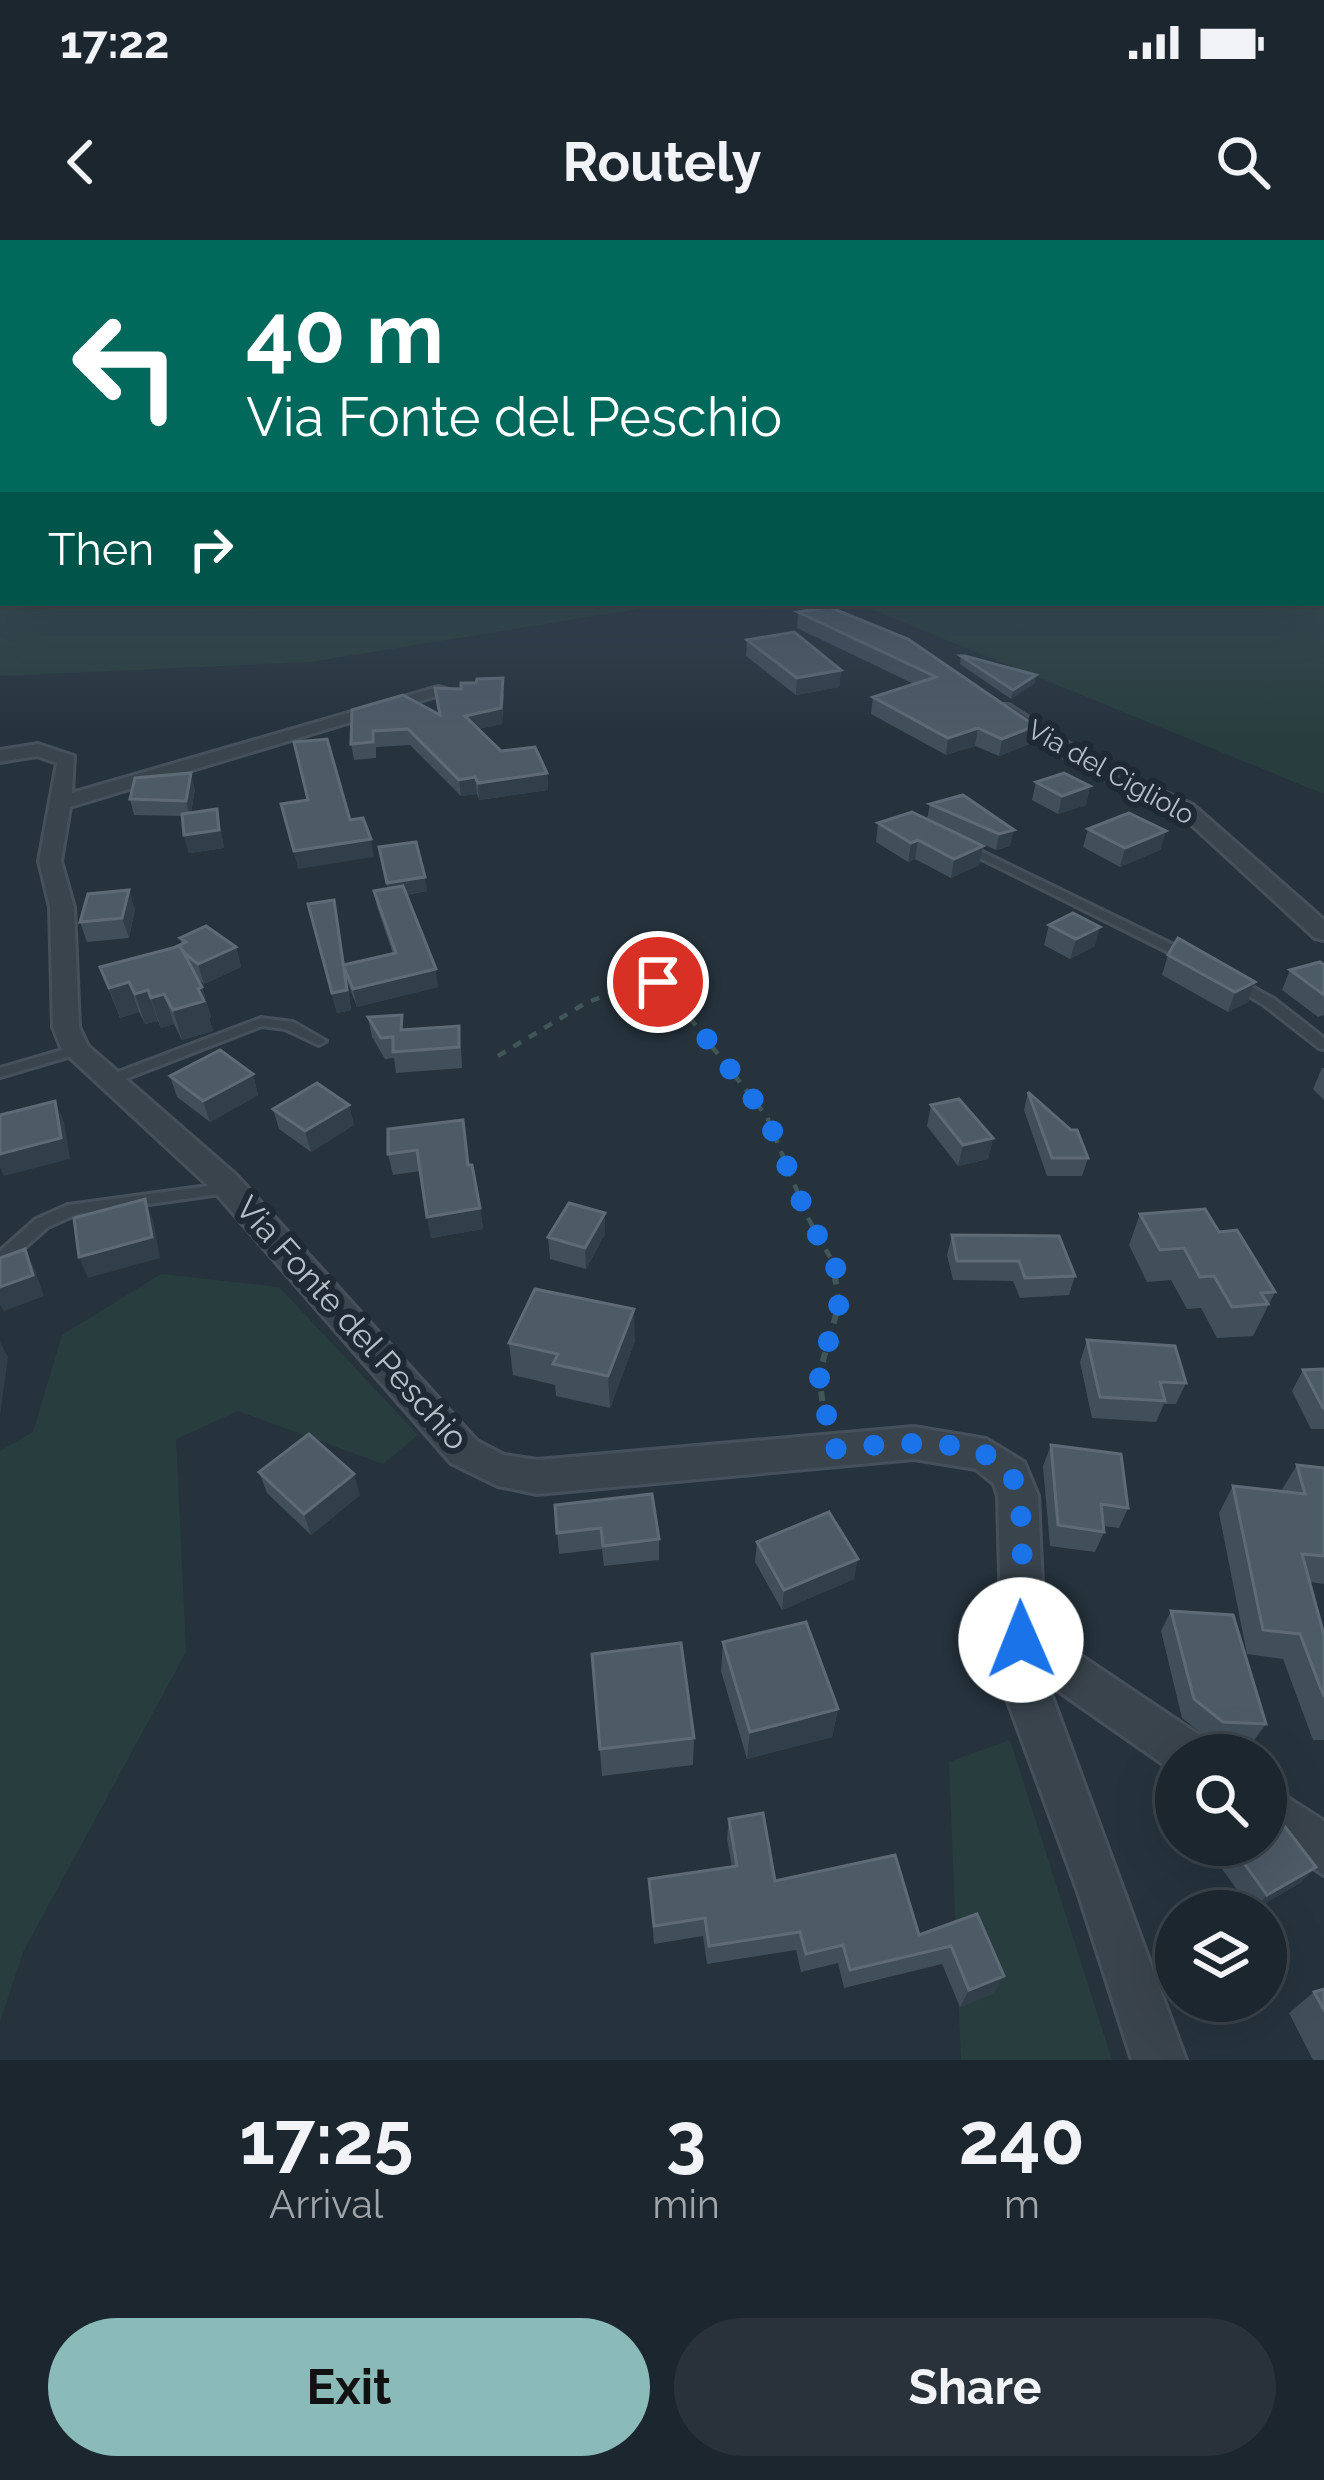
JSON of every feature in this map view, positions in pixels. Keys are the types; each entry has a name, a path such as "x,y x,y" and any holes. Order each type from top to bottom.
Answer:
{"street":[{"path":"60,803 444,691"},
{"name":"Via del Cigliolo","path":"977,692 1079,760 1191,812 1324,933"},
{"path":"0,756 32,750 66,758 50,866 62,907 65,1020 76,1050"},
{"name":"Via Fonte del Peschio","path":"76,1050 230,1188 446,1436 485,1464 517,1476 537,1477 902,1443 945,1445 986,1455 1003,1466 1017,1489 1021,1640"},
{"path":"1021,1640 1159,1734"},
{"path":"1021,1640 1031,1706 1103,1892 1159,2060"},
{"path":"1287,1824 1324,1851"}],"lane":[{"path":"959,844 1207,966"},
{"path":"1227,977 1269,1002 1324,1045"},
{"path":"110,1080 261,1022 288,1024 320,1042"},
{"path":"0,1073 76,1050"},
{"path":"0,1260 42,1223 74,1209 230,1188"}],"path":[{"path":"498,1056 623,986 652,981 670,991 767,1117 808,1218 838,1272 839,1304 819,1375 833,1449"}],"green space":[{"path":"0,606 656,606 311,662 0,676"},
{"path":"863,606 1324,606 1324,794"},
{"path":"161,1274 279,1287 418,1435 383,1464 238,1411 176,1439 186,1652 23,1952 0,2022 0,1451 33,1432 62,1335"},
{"path":"1010,1740 1112,2060 961,2060 949,1762"}],"building":[{"path":"829,607 908,639 1035,726 1002,739 978,728 948,738 873,697 936,677 798,612"},
{"path":"794,632 841,670 797,678 747,640"},
{"path":"961,656 965,656 1036,675 1013,690"},
{"path":"503,678 501,708 465,716 501,751 535,747 547,773 478,783 475,777 459,780 408,729 373,731 373,742 351,744 352,710 403,695 440,715 435,688 461,689 461,683"},
{"path":"327,739 350,820 363,818 371,839 294,851 281,804 308,800 294,742"},
{"path":"191,773 186,801 130,799 135,778"},
{"path":"1064,773 1090,786 1062,796 1036,782"},
{"path":"963,795 1014,830 999,834 930,804"},
{"path":"217,809 219,830 184,835 182,814"},
{"path":"912,812 983,846 954,859 918,840 911,843 878,823"},
{"path":"1129,813 1166,831 1125,848 1088,829"},
{"path":"416,842 425,877 387,883 379,847"},
{"path":"403,886 436,969 353,989 343,965 396,953 374,891"},
{"path":"129,890 122,918 80,922 88,894"},
{"path":"334,900 347,990 332,993 308,904"},
{"path":"1073,913 1100,927 1076,939 1049,925"},
{"path":"206,926 236,947 198,964 180,946 175,947 186,942 180,938"},
{"path":"1178,938 1255,982 1235,992 1168,955"},
{"path":"180,946 202,987 198,989 204,1001 173,1010 164,994 151,998 148,990 135,994 129,982 109,988 100,967"},
{"path":"1324,965 1324,995 1290,970"},
{"path":"402,1015 401,1030 459,1026 459,1047 393,1052 393,1037 381,1038 368,1017"},
{"path":"220,1050 253,1074 203,1101 170,1076"},
{"path":"317,1083 349,1105 305,1131 273,1109"},
{"path":"1028,1092 1071,1130 1077,1130 1088,1158 1052,1158"},
{"path":"959,1099 993,1138 963,1145 931,1105"},
{"path":"55,1101 61,1138 0,1154 0,1115"},
{"path":"463,1120 468,1165 472,1165 480,1208 427,1217 417,1150 388,1154 388,1129"},
{"path":"145,1199 152,1237 79,1257 74,1218"},
{"path":"569,1203 605,1213 585,1248 548,1237"},
{"path":"1205,1209 1219,1232 1237,1230 1275,1292 1261,1293 1268,1304 1232,1307 1214,1276 1200,1277 1184,1248 1160,1250 1140,1214"},
{"path":"952,1235 1059,1236 1075,1276 1025,1278 1019,1261 957,1261"},
{"path":"25,1249 33,1275 0,1287 0,1258"},
{"path":"535,1289 634,1309 608,1376 553,1364 558,1354 509,1343"},
{"path":"1087,1340 1175,1346 1186,1383 1160,1382 1165,1401 1100,1397"},
{"path":"1324,1369 1324,1408 1323,1408 1303,1370"},
{"path":"309,1434 354,1474 304,1514 259,1472"},
{"path":"1051,1445 1121,1454 1128,1508 1101,1504 1104,1532 1058,1525"},
{"path":"1297,1465 1324,1468 1324,1556 1302,1554 1324,1635 1324,1697 1300,1634 1263,1630 1233,1486 1305,1494"},
{"path":"652,1494 659,1539 603,1546 601,1528 557,1533 555,1505"},
{"path":"829,1512 858,1559 784,1590 757,1542"},
{"path":"1171,1611 1233,1615 1266,1724 1223,1722 1194,1699"},
{"path":"806,1622 838,1709 750,1732 723,1642"},
{"path":"681,1643 694,1738 600,1749 592,1654"},
{"path":"763,1813 775,1881 895,1855 919,1935 977,1914 1004,1976 969,1990 951,1946 850,1970 843,1945 806,1954 800,1932 709,1946 705,1918 654,1926 649,1879 737,1866 729,1819"},
{"path":"1287,1829 1316,1867 1276,1890 1263,1890 1246,1866 1287,1866"},
{"path":"1324,1989 1324,2010 1314,1992"}],"route":[{"path":"658,982 670,991 767,1117 808,1218 835,1262 841,1293 819,1375 833,1449 945,1445 986,1455 1003,1466 1017,1489 1021,1640"}]}
